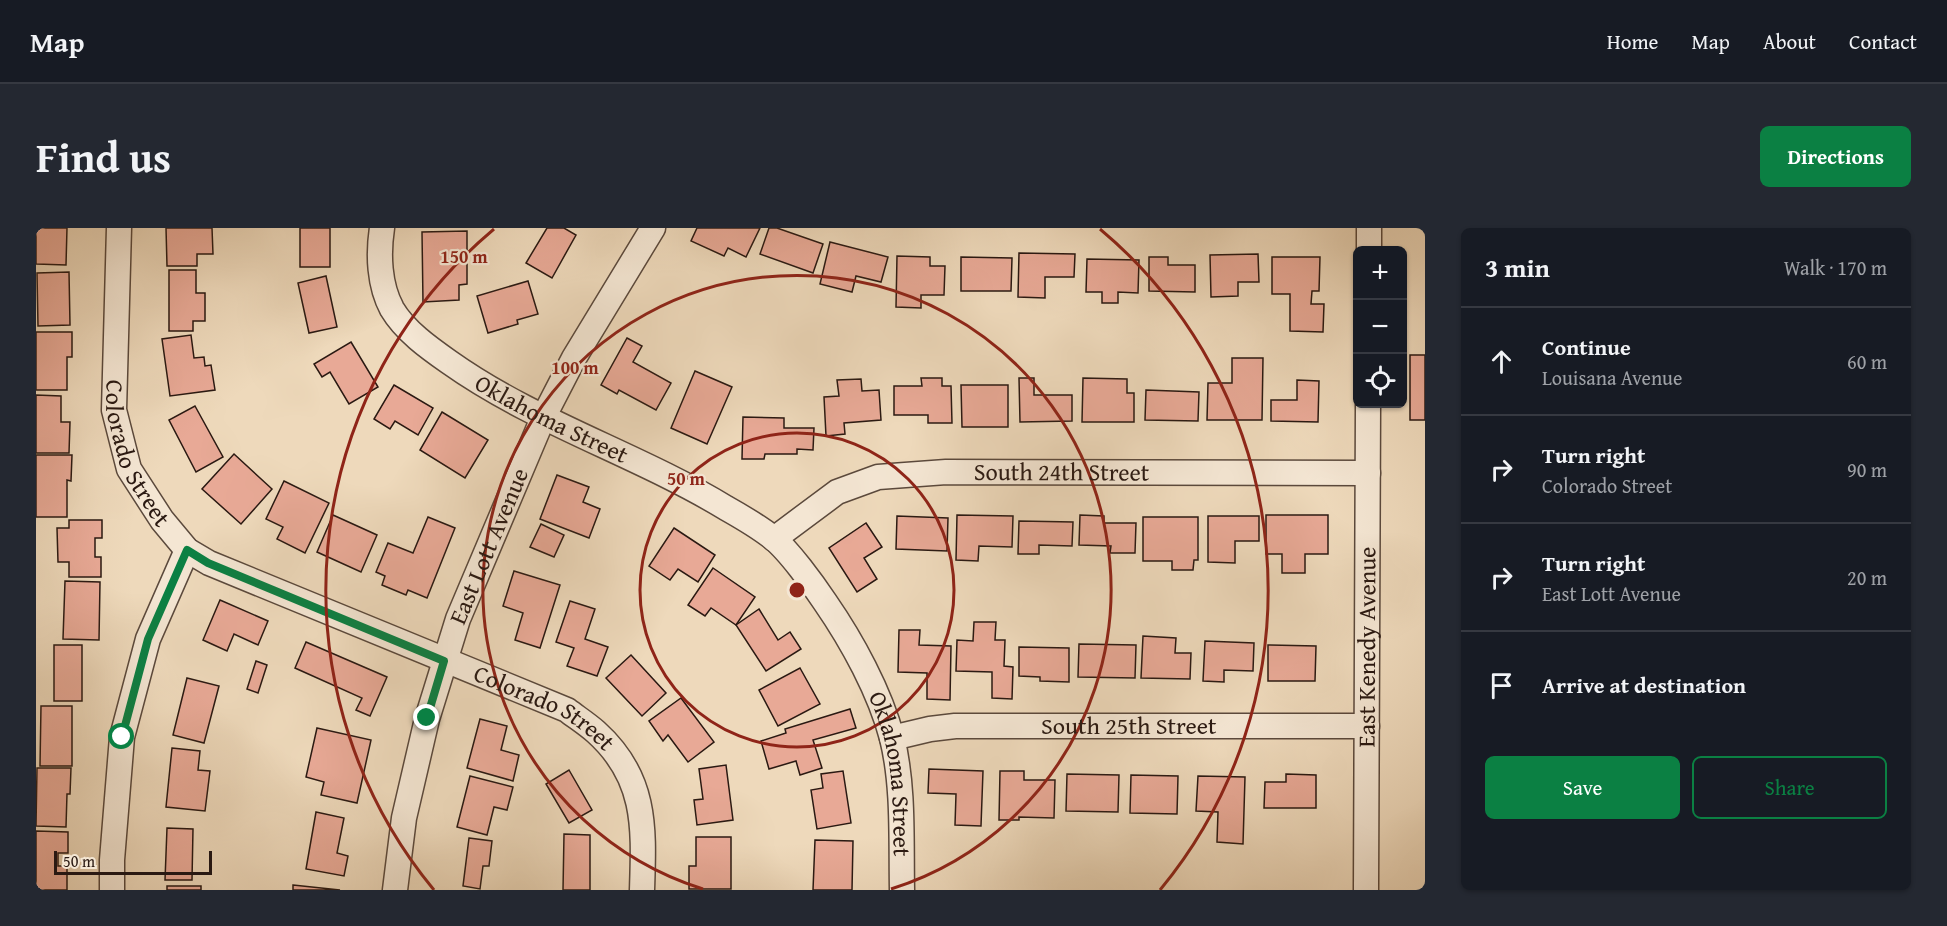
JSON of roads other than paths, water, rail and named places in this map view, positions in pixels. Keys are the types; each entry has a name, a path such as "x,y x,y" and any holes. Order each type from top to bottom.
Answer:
{"street":[{"name":"Colorado Street","path":"119,228 114,410 129,469 162,520 187,550 208,563 567,710 596,732 628,773 640,805 644,840 642,890"},
{"name":"Oklahoma Street","path":"382,228 381,278 393,309 420,341 466,374 543,418 688,484 774,539 812,583 845,632 874,690 892,738 900,798 902,890"},
{"name":"East Lott Avenue","path":"394,890 404,818 427,718 458,619 543,418 574,358 653,228"},
{"path":"1369,228 1369,246"},
{"name":"East Kenedy Avenue","path":"1366,890 1368,408"},
{"name":"South 24th Street","path":"774,539 837,492 878,477 946,472 1368,473"},
{"path":"112,890 112,860 122,737 148,639 187,550"},
{"name":"South 25th Street","path":"892,738 955,726 1367,726"}]}
